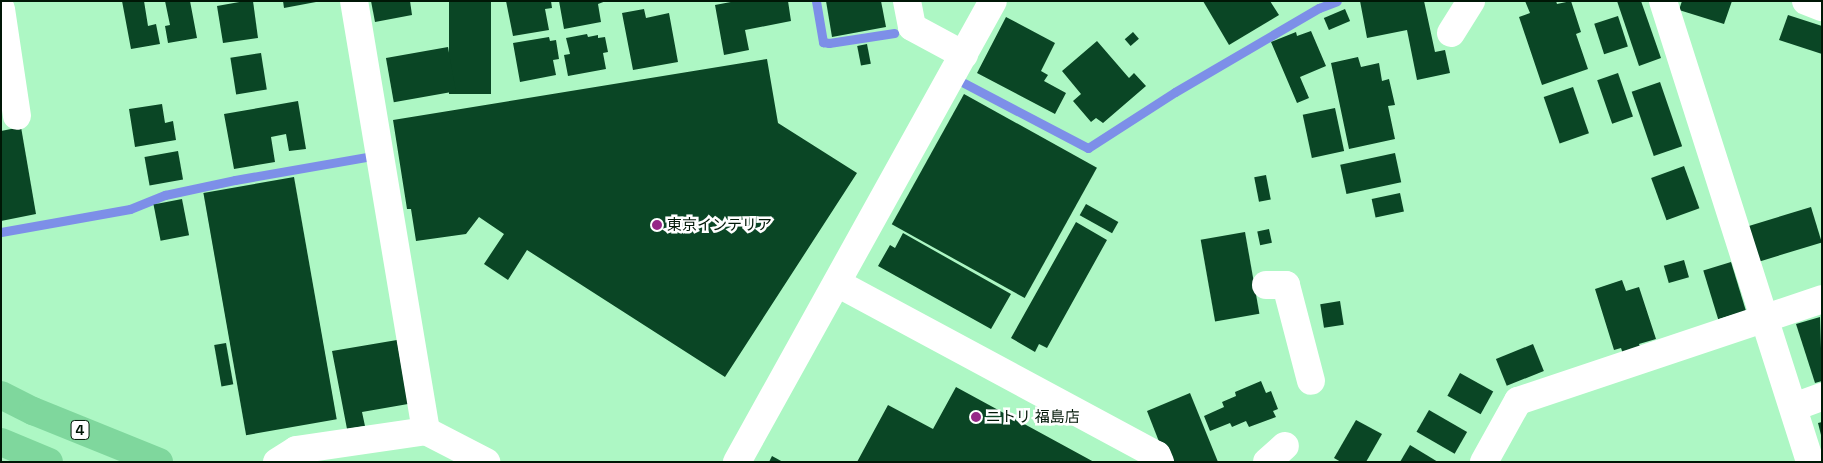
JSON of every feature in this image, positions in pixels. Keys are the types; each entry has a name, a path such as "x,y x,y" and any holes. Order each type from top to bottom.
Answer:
{"highway":[{"name":"4","path":"1,395 159,462"},
{"path":"1,442 49,462"}],"street":[{"path":"354,1 426,431"},
{"path":"907,1 912,27 964,55"},
{"path":"737,462 993,1"},
{"path":"1451,32 1471,1"},
{"path":"1663,1 1766,317 1810,462"},
{"path":"1806,1 1822,7"},
{"path":"1,9 17,116"},
{"path":"837,282 1157,455 1160,462"},
{"path":"1266,285 1286,285 1311,381"},
{"path":"1484,462 1518,401 1822,299"},
{"path":"1794,407 1822,397"},
{"path":"277,462 296,450 426,431 486,462"}],"building":[{"path":"122,1 144,1 148,26 156,24 160,44 131,49"},
{"path":"165,1 190,1 197,38 168,43 165,26 170,25"},
{"path":"253,1 258,38 223,43 217,6"},
{"path":"283,1 316,1 316,2 284,8"},
{"path":"371,1 410,1 412,15 375,22"},
{"path":"449,1 491,1 491,94 449,94"},
{"path":"506,1 551,1 552,8 545,9 549,30 513,36"},
{"path":"559,1 606,1 598,4 601,22 564,29"},
{"path":"736,1 788,1 791,21 745,30 749,50 724,55 715,5"},
{"path":"826,1 881,1 886,27 832,37"},
{"path":"1203,1 1270,1 1279,15 1229,45"},
{"path":"1360,1 1424,1 1435,52 1445,50 1450,73 1417,80 1407,30 1367,38"},
{"path":"1525,1 1556,1 1557,4 1571,1 1581,32 1576,34 1588,69 1542,85 1519,17 1530,13"},
{"path":"1617,1 1641,1 1661,58 1639,66"},
{"path":"1682,1 1732,1 1724,24 1679,10"},
{"path":"644,9 646,18 669,13 678,62 633,70 622,13"},
{"path":"1345,9 1350,21 1329,30 1324,18"},
{"path":"1788,15 1822,26 1822,54 1779,40"},
{"path":"1618,16 1628,46 1604,54 1594,24"},
{"path":"1006,17 1055,43 1041,71 1048,75 1044,81 1066,93 1055,114 977,73"},
{"path":"1311,31 1326,66 1300,77 1309,98 1297,103 1271,42 1296,32 1297,36"},
{"path":"1133,32 1139,39 1131,46 1125,39"},
{"path":"587,34 588,37 598,35 598,38 605,37 608,52 603,53 606,69 568,76 564,55 570,54 566,38"},
{"path":"549,37 550,41 556,40 559,59 553,60 556,75 520,82 513,43"},
{"path":"1097,41 1129,78 1134,73 1146,86 1103,123 1096,118 1091,122 1073,101 1081,94 1062,71"},
{"path":"867,44 871,64 861,66 857,46"},
{"path":"448,47 456,91 394,102 386,58"},
{"path":"261,53 267,90 236,94 230,58"},
{"path":"1358,57 1361,67 1379,63 1382,81 1389,79 1395,105 1388,106 1395,139 1349,149 1331,63"},
{"name":"東京インテリア","path":"767,59 778,123 857,173 725,377 527,250 508,280 484,264 504,234 479,217 466,234 416,241 411,209 407,209 393,120"},
{"path":"1618,73 1633,116 1612,124 1597,80"},
{"path":"1660,82 1682,146 1654,156 1632,92"},
{"path":"1573,87 1589,133 1560,143 1544,97"},
{"path":"964,94 1097,168 1025,298 892,224"},
{"path":"298,101 306,149 289,151 286,134 271,137 275,162 234,169 224,114"},
{"path":"162,104 165,123 173,121 176,140 135,147 129,109"},
{"path":"1335,108 1344,151 1312,158 1303,115"},
{"path":"21,127 36,214 1,221 1,131"},
{"path":"178,151 183,180 150,185 145,157"},
{"path":"1395,153 1401,182 1346,194 1340,165"},
{"path":"1684,166 1699,208 1667,220 1651,178"},
{"path":"1266,175 1271,200 1259,202 1254,177"},
{"path":"294,177 337,419 246,435 203,193"},
{"path":"1400,193 1404,212 1376,218 1372,199"},
{"path":"182,199 189,235 161,241 154,205"},
{"path":"1086,204 1118,222 1112,233 1080,215"},
{"path":"1811,207 1822,242 1760,261 1749,226"},
{"path":"1076,222 1107,240 1047,348 1039,344 1035,352 1011,338"},
{"path":"1269,229 1272,243 1260,245 1257,231"},
{"path":"1245,232 1259,314 1215,322 1201,240"},
{"path":"903,233 1011,294 991,329 878,266 890,245 895,248"},
{"path":"1684,260 1689,277 1669,283 1664,266"},
{"path":"1731,262 1746,311 1718,319 1703,270"},
{"path":"1622,280 1626,291 1639,287 1656,339 1639,344 1641,349 1623,354 1621,348 1614,350 1595,289"},
{"path":"1340,301 1344,325 1324,328 1320,304"},
{"path":"1820,317 1822,381 1815,383 1796,324"},
{"path":"397,340 408,404 362,412 365,426 347,429 332,351"},
{"path":"226,343 233,384 221,386 214,345"},
{"path":"1533,344 1544,371 1507,386 1496,359"},
{"path":"1460,373 1493,391 1481,414 1447,396"},
{"path":"1261,381 1266,393 1271,391 1278,409 1273,411 1276,417 1249,427 1246,421 1232,427 1230,423 1210,431 1204,416 1224,407 1222,402 1236,396 1235,392"},
{"name":"ニトリ 福島店","path":"956,387 1094,462 857,462 888,405 933,429"},
{"path":"1190,393 1218,462 1167,462 1147,411"},
{"path":"1429,410 1467,432 1455,454 1416,432"},
{"path":"1356,420 1382,434 1366,462 1341,462 1334,458"},
{"path":"1822,422 1822,435 1821,435 1818,423"},
{"path":"1410,445 1438,462 1400,462"},
{"path":"772,456 783,462 769,462"}],"waterway":[{"path":"816,1 823,42 829,43 894,33"},
{"path":"964,83 1088,148 1175,92 1319,8 1337,1"},
{"path":"1,232 130,209 165,195 235,180 373,156"}],"place":[{"name":"東京インテリア","path":"657,225"},
{"name":"ニトリ 福島店","path":"976,417"}]}
